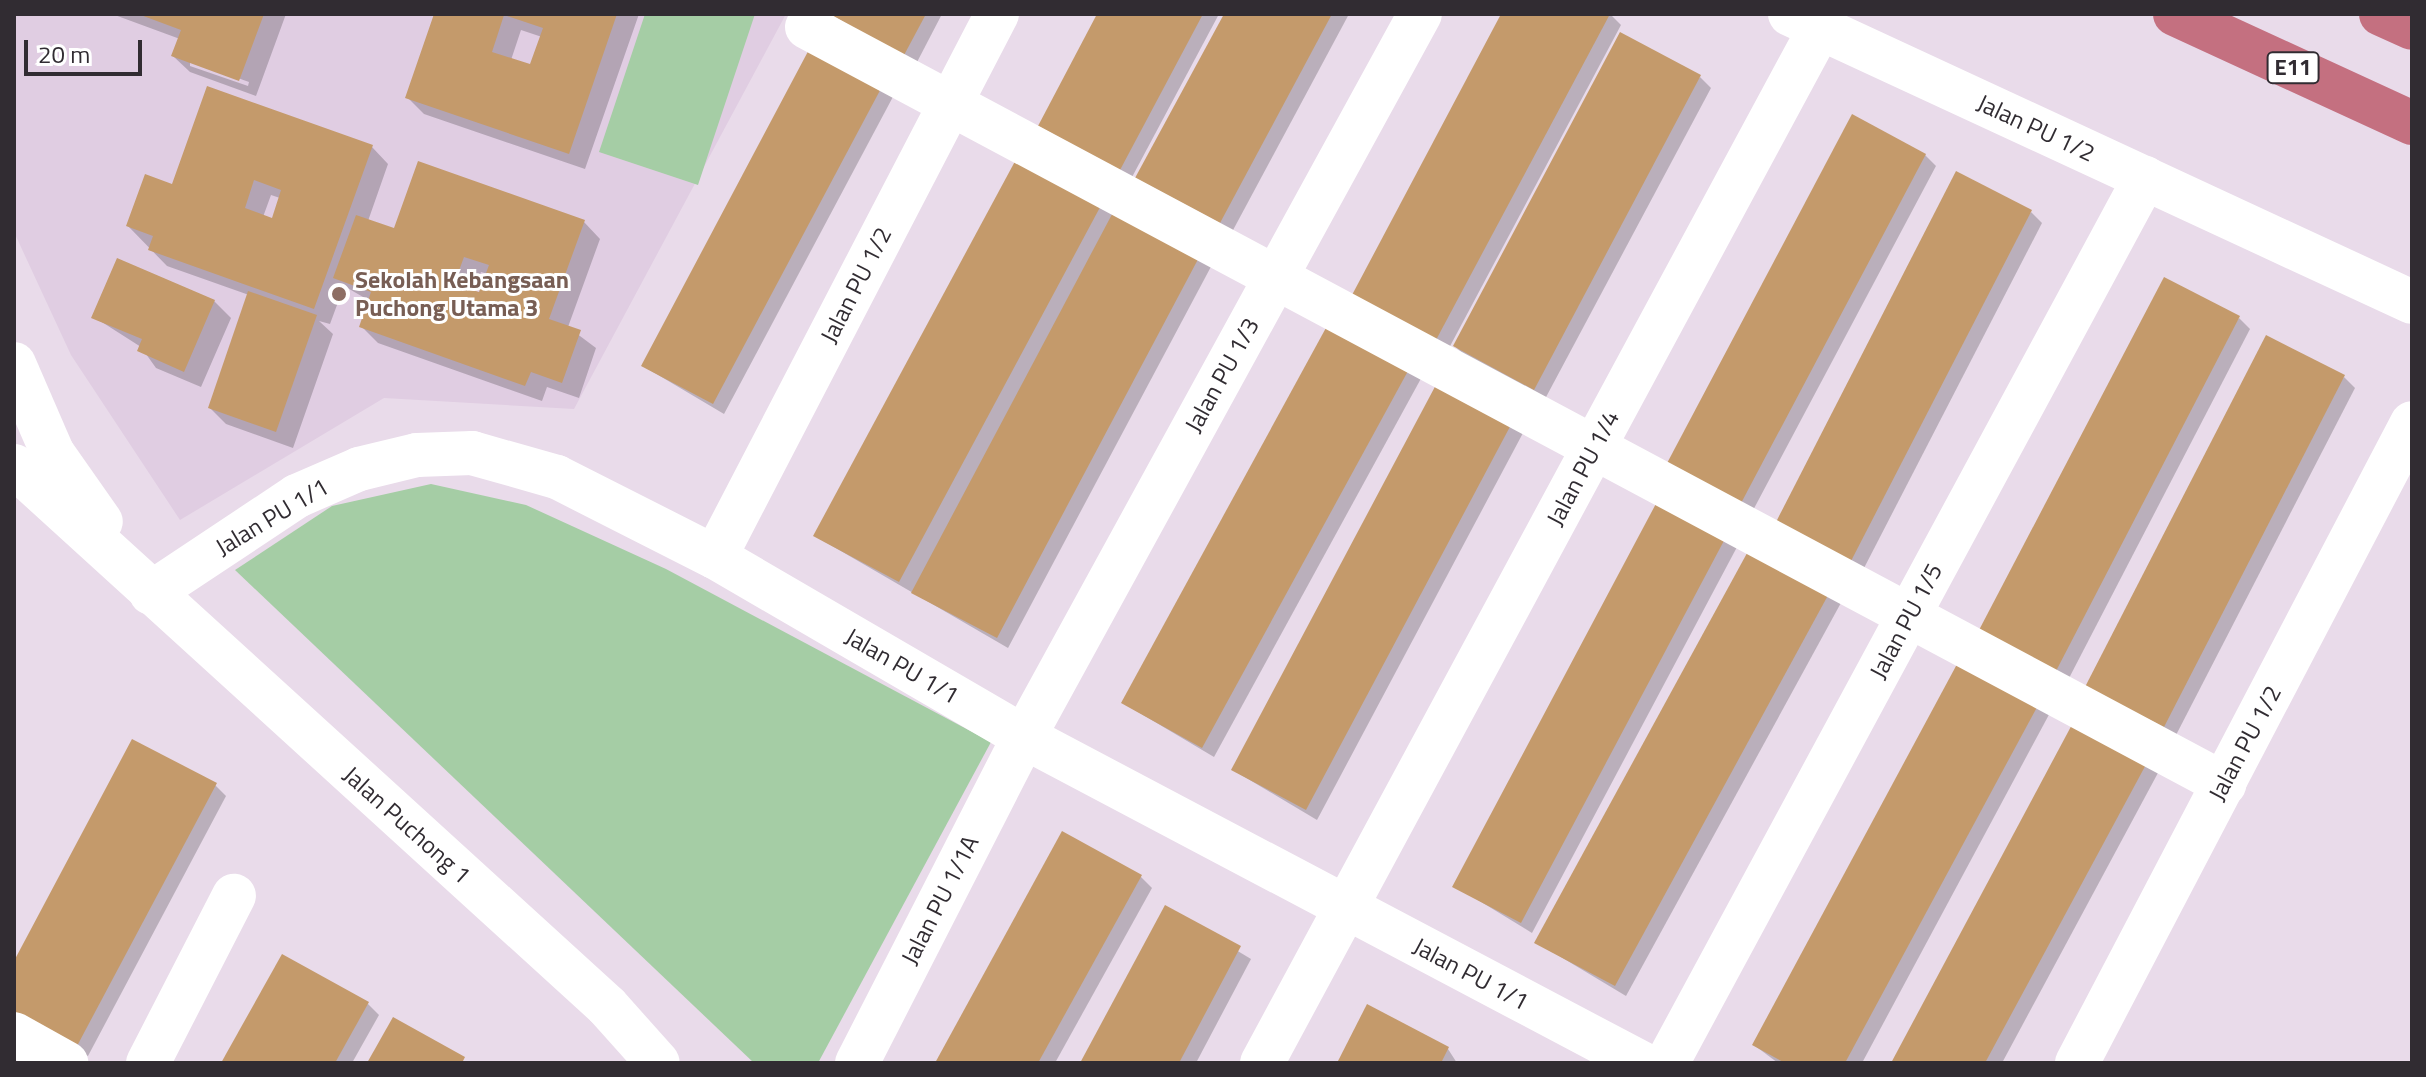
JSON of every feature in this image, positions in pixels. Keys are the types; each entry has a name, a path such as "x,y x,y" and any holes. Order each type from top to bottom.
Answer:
{"highway":[{"name":"E11","path":"2175,14 2412,123"},
{"path":"2381,14 2412,28"}],"street":[{"name":"Jalan PU 1/2","path":"715,557 997,14"},
{"name":"Jalan PU 1/3","path":"1024,737 1420,14"},
{"name":"Jalan PU 1/2","path":"1805,21 2412,302"},
{"name":"Jalan PU 1/4","path":"1262,1063 1595,448 1805,21"},
{"path":"807,27 2224,784"},
{"name":"Jalan PU 1/5","path":"1667,1063 2145,178"},
{"path":"14,364 52,452 151,593"},
{"name":"Jalan PU 1/2","path":"2077,1063 2412,423"},
{"name":"Jalan PU 1/1","path":"151,593 297,496 359,469 417,455 472,453 557,477 715,557 1024,737 1641,1063"},
{"path":"14,466 151,593"},
{"name":"Jalan Puchong 1","path":"151,593 607,1006 658,1063"},
{"name":"Jalan PU 1/1A","path":"857,1063 1024,737"},
{"path":"148,1063 234,896"},
{"path":"14,1034 66,1063"}],"shaded area":[{"name":"Sekolah Kebangsaan Puchong Utama 3","path":"14,14 786,14 574,409 384,398 180,520 71,355 14,232"}],"green space":[{"path":"645,14 755,14 698,185 599,152"},
{"path":"431,484 526,505 666,569 991,742 818,1063 754,1063 235,570 332,506"}],"building":[{"path":"138,14 264,14 239,81 171,56 181,30"},
{"path":"434,14 617,14 569,154 405,98","holes":["504,15 543,28 530,64 492,52"]},
{"path":"830,14 926,14 903,57"},
{"path":"1097,14 1203,14 1120,170 1038,126"},
{"path":"1224,14 1332,14 1220,223 1135,178"},
{"path":"1501,14 1610,14 1436,340 1352,295"},
{"path":"1620,32 1701,75 1534,390 1453,346"},
{"path":"813,42 885,81 713,404 641,366"},
{"path":"207,86 373,145 314,309 148,250 153,236 126,226 145,174 172,184","holes":["254,180 281,190 272,218 245,208"]},
{"path":"1852,114 1926,154 1739,507 1665,467"},
{"path":"1020,152 1105,198 899,582 813,536"},
{"path":"418,161 585,220 549,319 581,330 562,383 531,372 525,386 359,327 371,292 333,278 356,215 394,228","holes":["464,257 489,265 479,292 454,284"]},
{"path":"1956,171 2032,210 1851,561 1776,522"},
{"path":"1118,203 1204,248 997,638 911,593"},
{"path":"117,258 215,300 184,372 137,351 142,339 91,318"},
{"path":"2164,277 2240,316 2055,673 1978,632"},
{"path":"248,291 317,315 276,432 208,408"},
{"path":"1333,315 1414,360 1202,748 1121,703"},
{"path":"2266,335 2345,375 2164,727 2085,687"},
{"path":"1438,381 1513,421 1306,810 1231,770"},
{"path":"1659,498 1727,535 1521,923 1452,887"},
{"path":"1752,544 1832,588 1615,986 1534,943"},
{"path":"1963,653 2043,696 1845,1063 1785,1063 1752,1045"},
{"path":"2075,719 2149,759 1985,1063 1891,1063"},
{"path":"132,739 217,783 77,1046 14,1013 14,961"},
{"path":"1062,831 1142,875 1038,1063 935,1063"},
{"path":"1165,905 1241,946 1179,1063 1080,1063"},
{"path":"282,954 369,1002 335,1063 221,1063"},
{"path":"1367,1004 1449,1047 1441,1063 1337,1063"},
{"path":"393,1017 465,1057 462,1063 367,1063"}],"place":[{"name":"Sekolah Kebangsaan Puchong Utama 3","path":"339,294"}]}
